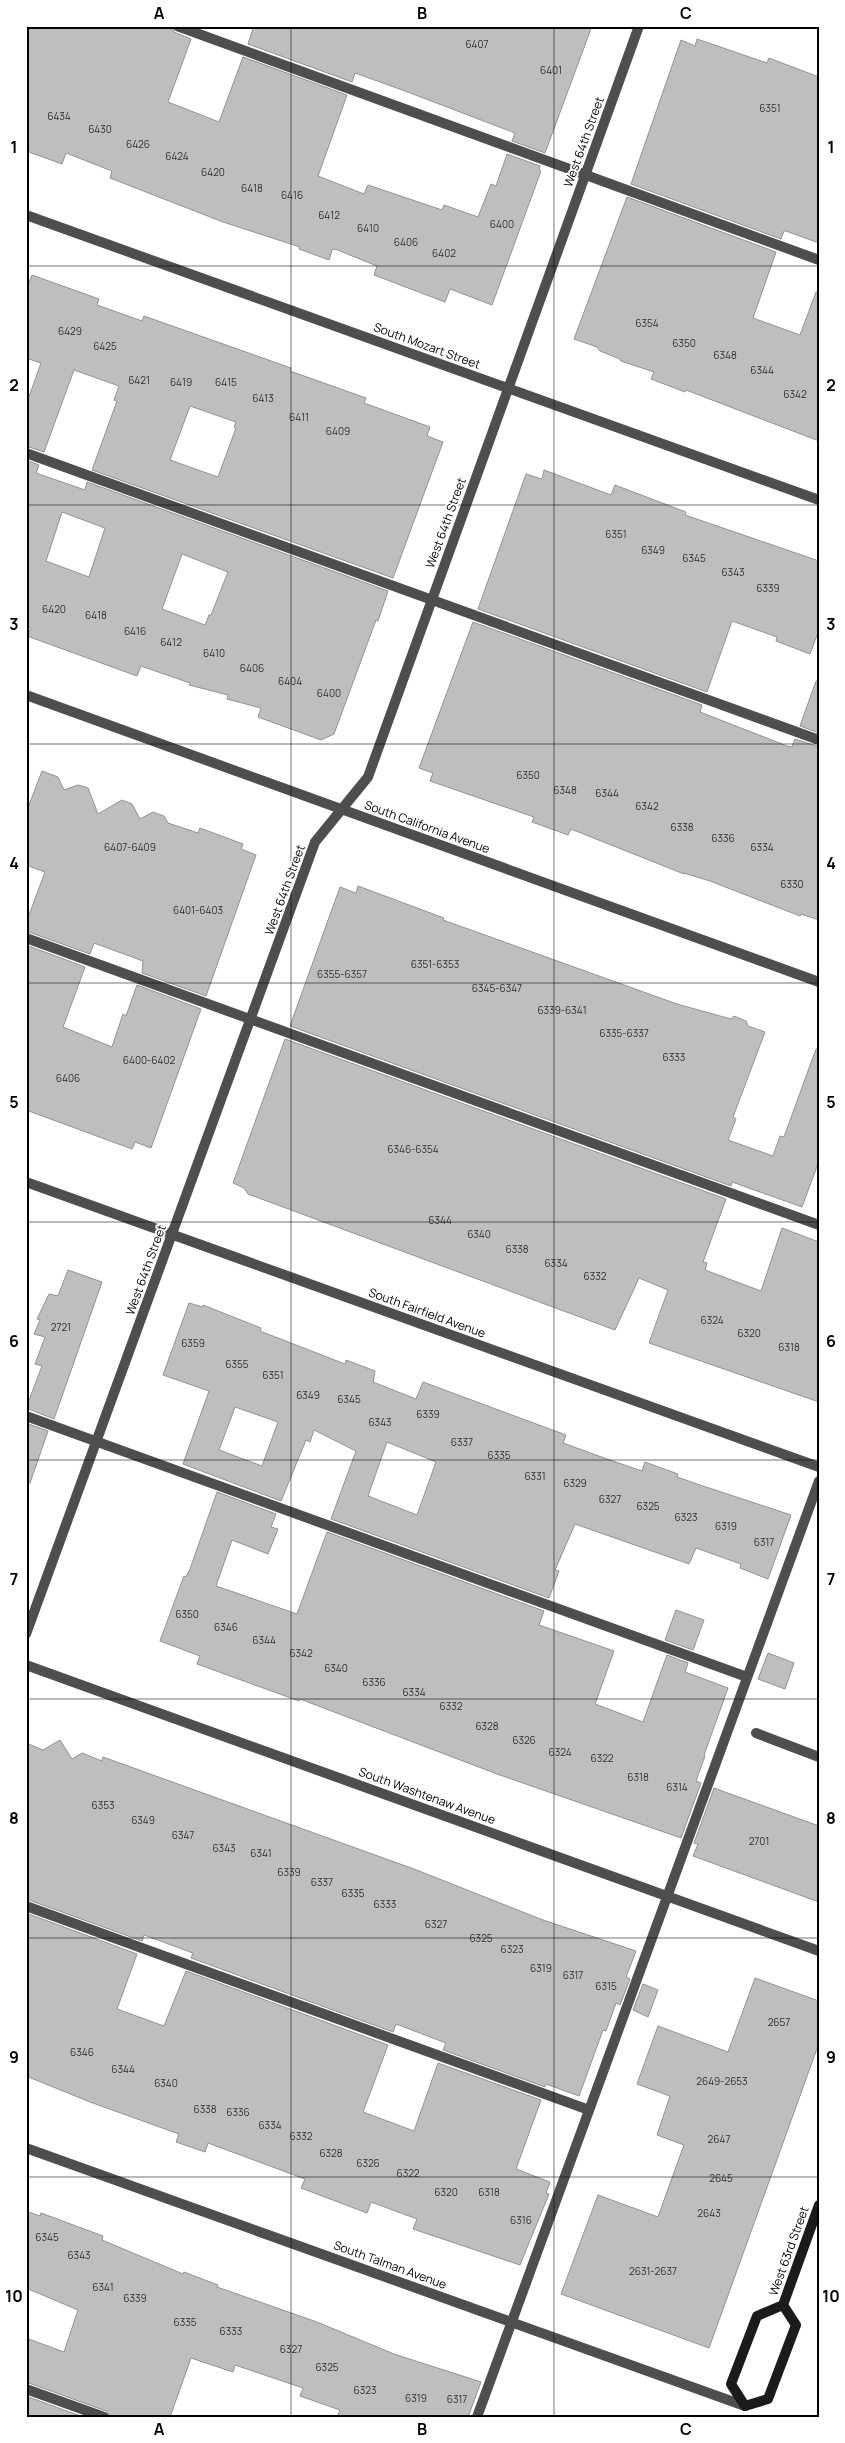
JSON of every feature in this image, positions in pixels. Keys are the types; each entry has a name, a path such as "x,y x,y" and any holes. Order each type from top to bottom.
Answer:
{"main road":[{"name":"West 63rd Street","path":"782,2305 796,2326 768,2399 745,2406 732,2384 736,2372 757,2316 782,2305 819,2205"},
{"path":"742,2417 745,2406"}],"street":[{"path":"177,26 819,260"},
{"name":"West 64th Street","path":"26,1634 315,842 368,777 639,26"},
{"name":"South Mozart Street","path":"26,215 819,500"},
{"path":"26,453 819,740"},
{"name":"South California Avenue","path":"26,695 819,982"},
{"path":"26,938 819,1225"},
{"name":"South Fairfield Avenue","path":"26,1182 819,1467"},
{"path":"26,1416 747,1677"},
{"path":"477,2417 819,1481"},
{"name":"South Washtenaw Avenue","path":"26,1665 819,1950"},
{"path":"756,1733 819,1757"},
{"path":"26,1906 589,2110"},
{"name":"South Talman Avenue","path":"26,2148 745,2406"},
{"path":"26,2389 104,2417"}],"building":[{"path":"26,26 170,26 174,32 191,39 168,102 219,122 243,57 347,95 318,176 364,194 368,185 442,210 444,205 478,217 491,184 496,186 507,154 540,166 539,170 541,171 492,305 450,289 445,302 374,275 377,266 335,249 332,250 329,260 299,249 300,247 223,222 110,178 112,171 66,153 62,164 26,151"},
{"path":"254,26 592,26 545,153 512,141 515,133 405,91 355,73 352,82 248,44"},
{"path":"697,39 767,63 769,58 819,77 819,243 786,231 784,231 781,239 631,184 681,40 695,46"},
{"path":"627,197 776,252 753,318 800,335 816,292 819,293 819,441 686,390 685,392 651,379 654,372 621,361 600,351 597,347 574,339"},
{"path":"32,275 99,299 97,305 142,321 144,316 291,368 290,371 366,398 364,403 430,427 427,436 443,442 393,578 92,470 117,401 114,400 119,386 74,370 44,452 26,446 26,405 41,363 26,358 26,290","holes":["190,406 236,422 234,427 236,428 218,477 170,460"]},
{"path":"26,460 39,465 36,473 85,490 87,482 388,591 334,734 321,740 258,717 261,708 227,699 228,695 189,685 190,683 141,666 137,676 27,636 31,628 26,626","holes":["62,512 105,528 89,577 46,561","182,554 228,572 211,615 209,615 205,625 162,609"]},
{"path":"544,470 611,495 615,485 686,512 685,515 819,561 819,630 810,654 776,641 777,637 732,621 707,692 478,609 526,474 542,479"},
{"path":"473,622 702,705 700,712 787,746 792,747 795,739 819,747 819,920 801,914 800,916 710,881 684,874 571,829 568,835 532,822 534,817 430,781 433,773 419,768"},
{"path":"816,681 819,682 819,733 800,726"},
{"path":"42,771 58,777 64,790 78,785 88,788 98,814 122,800 132,804 140,819 153,812 164,816 168,823 198,833 200,828 243,844 241,849 256,855 206,996 142,973 143,961 94,943 90,954 26,931 26,923 45,872 26,865 26,813"},
{"path":"358,886 444,918 443,920 677,1004 731,1019 734,1016 746,1021 748,1026 765,1032 733,1117 736,1119 728,1140 773,1156 780,1136 784,1137 816,1049 819,1049 819,1161 802,1207 732,1182 731,1186 290,1026 340,887 356,893"},
{"path":"26,945 85,967 63,1027 112,1047 123,1014 126,1016 137,985 201,1009 151,1148 135,1142 132,1149 26,1110"},
{"path":"285,1039 726,1199 703,1262 707,1263 705,1270 761,1291 782,1228 819,1242 819,1402 649,1343 668,1290 639,1278 615,1330 248,1194 244,1188 233,1183"},
{"path":"68,1270 102,1282 54,1419 26,1408 42,1366 35,1364 45,1337 34,1334 40,1320 37,1319 49,1294 58,1296"},
{"path":"189,1303 203,1307 203,1305 261,1328 260,1331 345,1364 346,1360 375,1371 373,1382 416,1399 423,1382 566,1435 563,1443 607,1459 642,1471 645,1462 678,1474 677,1477 791,1515 768,1579 740,1568 741,1564 696,1548 689,1564 575,1524 555,1570 559,1571 549,1598 331,1519 356,1451 314,1430 310,1442 306,1440 281,1501 183,1464 209,1391 163,1375","holes":["235,1407 278,1422 262,1466 219,1450","387,1442 436,1462 417,1515 368,1496"]},
{"path":"26,1423 48,1431 30,1483 26,1482"},
{"path":"217,1492 276,1514 271,1527 278,1529 268,1554 232,1540 216,1586 297,1614 327,1532 544,1611 539,1625 614,1651 595,1704 643,1722 667,1655 688,1663 685,1672 728,1688 704,1755 696,1781 701,1783 681,1838 497,1774 300,1699 299,1701 197,1664 200,1656 160,1641 184,1576 186,1577 190,1569"},
{"path":"676,1610 704,1620 693,1650 665,1640"},
{"path":"768,1653 794,1663 785,1689 758,1679"},
{"path":"60,1740 72,1759 82,1753 102,1761 103,1757 414,1869 543,1920 636,1951 626,1977 630,1979 620,2005 616,2003 606,2031 603,2030 579,2096 546,2084 545,2087 443,2050 446,2043 396,2024 393,2032 191,1958 193,1953 144,1935 142,1941 26,1899 26,1743 43,1750"},
{"path":"714,1788 819,1826 819,1902 693,1856 698,1844 694,1843"},
{"path":"26,1913 137,1954 117,2009 164,2026 186,1971 388,2045 363,2112 414,2131 438,2063 541,2100 516,2169 550,2182 546,2193 549,2194 520,2265 413,2229 417,2219 371,2202 367,2213 301,2188 305,2179 208,2143 205,2152 176,2142 179,2134 90,2102 26,2076"},
{"path":"755,1978 819,2001 819,2043 709,2348 561,2294 598,2195 658,2217 684,2145 657,2135 670,2096 637,2084 658,2026 728,2052"},
{"path":"643,1984 658,1990 648,2017 633,2010"},
{"path":"26,2211 40,2216 41,2213 103,2236 102,2240 183,2274 184,2272 218,2285 217,2287 317,2322 394,2354 481,2382 468,2417 337,2417 340,2410 300,2396 303,2388 235,2365 233,2372 191,2358 170,2417 111,2417 106,2411 26,2382 26,2338 64,2352 78,2310 26,2288"},
{"path":"26,2396 83,2417 26,2417"}]}
